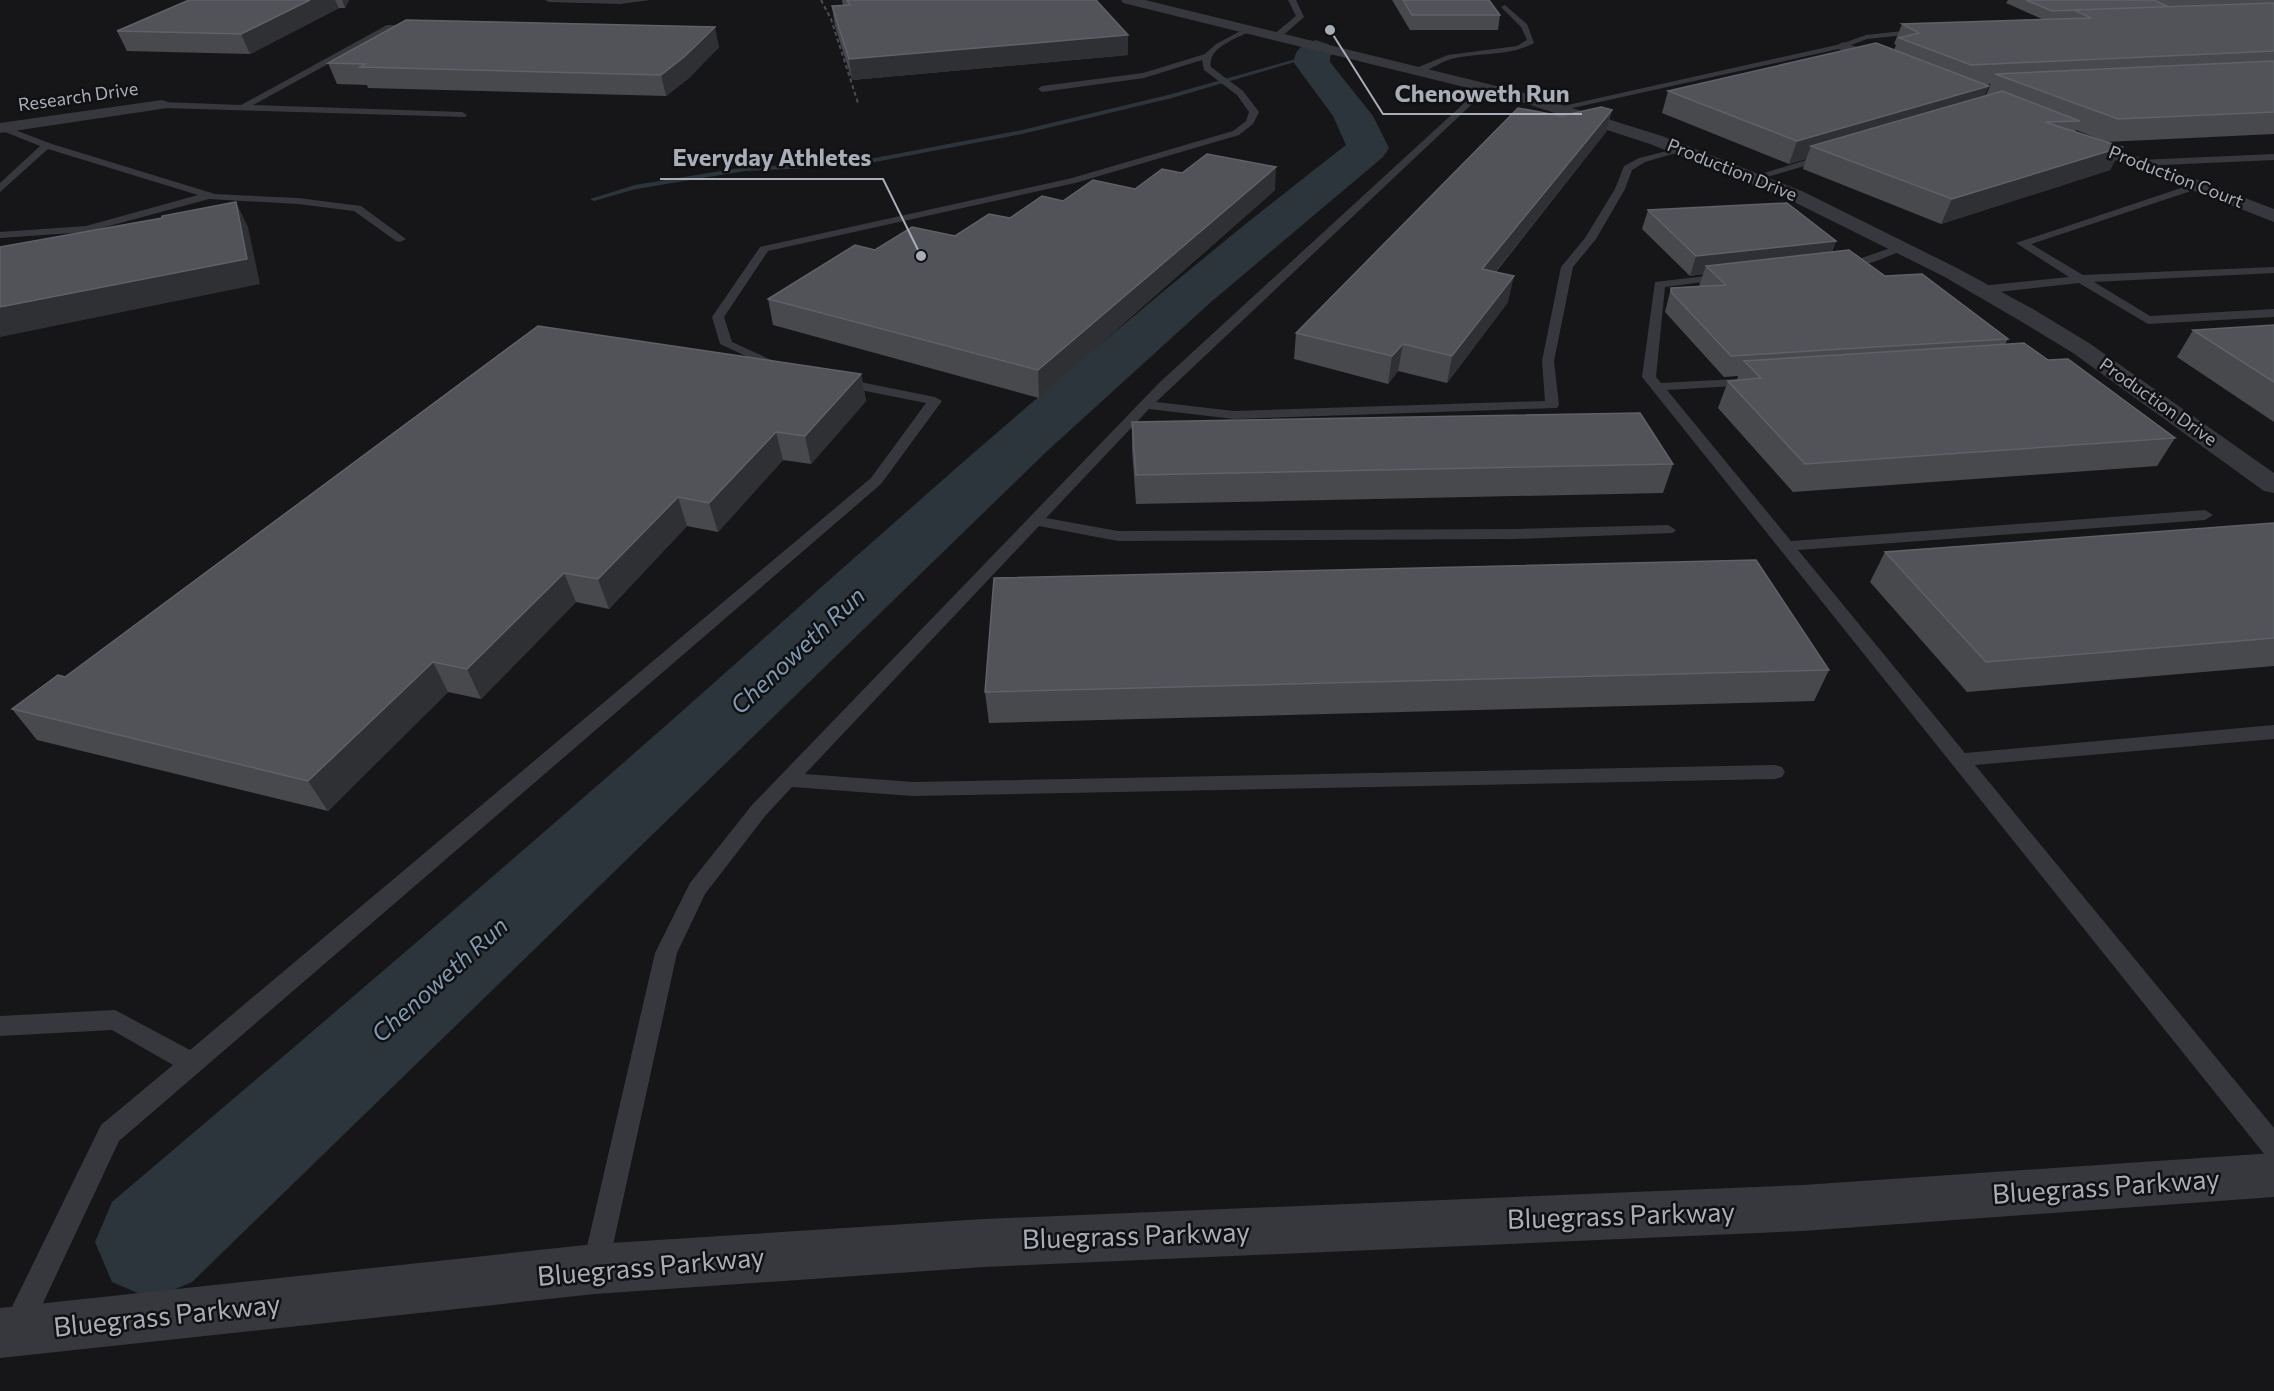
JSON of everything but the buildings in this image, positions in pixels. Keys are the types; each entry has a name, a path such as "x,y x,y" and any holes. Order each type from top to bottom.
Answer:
{"street":[{"name":"Production Drive","path":"1128,0 1419,70 1559,108 1680,149 1753,178 1805,200 1902,247 2081,348 2274,484"},
{"path":"1843,46 1905,69"},
{"name":"Research Drive","path":"1,128 162,105"},
{"name":"Production Court","path":"2064,134 2274,216"},
{"name":"Bluegrass Parkway","path":"8,1333 595,1269 984,1243 1803,1208 2274,1175"}],"lane":[{"path":"549,0 646,0"},
{"path":"1276,37 1300,17 1292,0"},
{"path":"1419,70 1448,57 1519,48 1531,40 1524,26 1505,7"},
{"path":"242,108 390,27 425,28"},
{"path":"1042,89 1144,75 1206,56 1215,48 1246,30"},
{"path":"1559,108 1843,46 1866,37 1896,32 1931,31"},
{"path":"794,370 771,364 726,344 718,317 764,249 1075,180 1236,133 1250,122 1254,112 1252,104 1207,68 1206,56"},
{"path":"595,1269 666,953 697,889 759,810 1146,405 1485,87"},
{"path":"162,105 462,115"},
{"path":"1,128 46,146 211,195 357,208 400,239"},
{"path":"0,189 46,146"},
{"path":"1146,405 1234,415 1552,405 1548,361 1567,267 1590,239 1620,189 1628,168 1642,160 1680,149"},
{"path":"1753,178 1842,152"},
{"path":"2140,163 2274,157"},
{"path":"2199,185 2022,243 2148,320 2274,313"},
{"path":"0,235 87,229 211,195"},
{"path":"1823,267 1858,263 1902,247"},
{"path":"1981,290 2081,279 2274,270"},
{"path":"1741,275 1659,284 1649,377 2274,1147"},
{"path":"8,1333 110,1133 876,481 935,401 828,379"},
{"path":"1657,387 1762,380"},
{"path":"1785,546 2205,515"},
{"path":"1035,521 1118,536 1515,534 1668,530"},
{"path":"1958,760 2274,732"},
{"path":"788,780 913,789 1775,772"},
{"path":"0,1026 115,1020 191,1063"}],"waterway":[{"name":"Chenoweth Run","path":"152,1242 558,873 1023,440 1193,291 1368,148 1353,116 1312,63 1312,56 1316,51"},
{"path":"594,199 635,187 745,169 854,164 1022,132 1170,97 1312,56"}],"railway":[{"path":"821,0 831,19 858,103"}],"place":[{"name":"Chenoweth Run","path":"1330,30"},
{"name":"Everyday Athletes","path":"921,256"}]}
